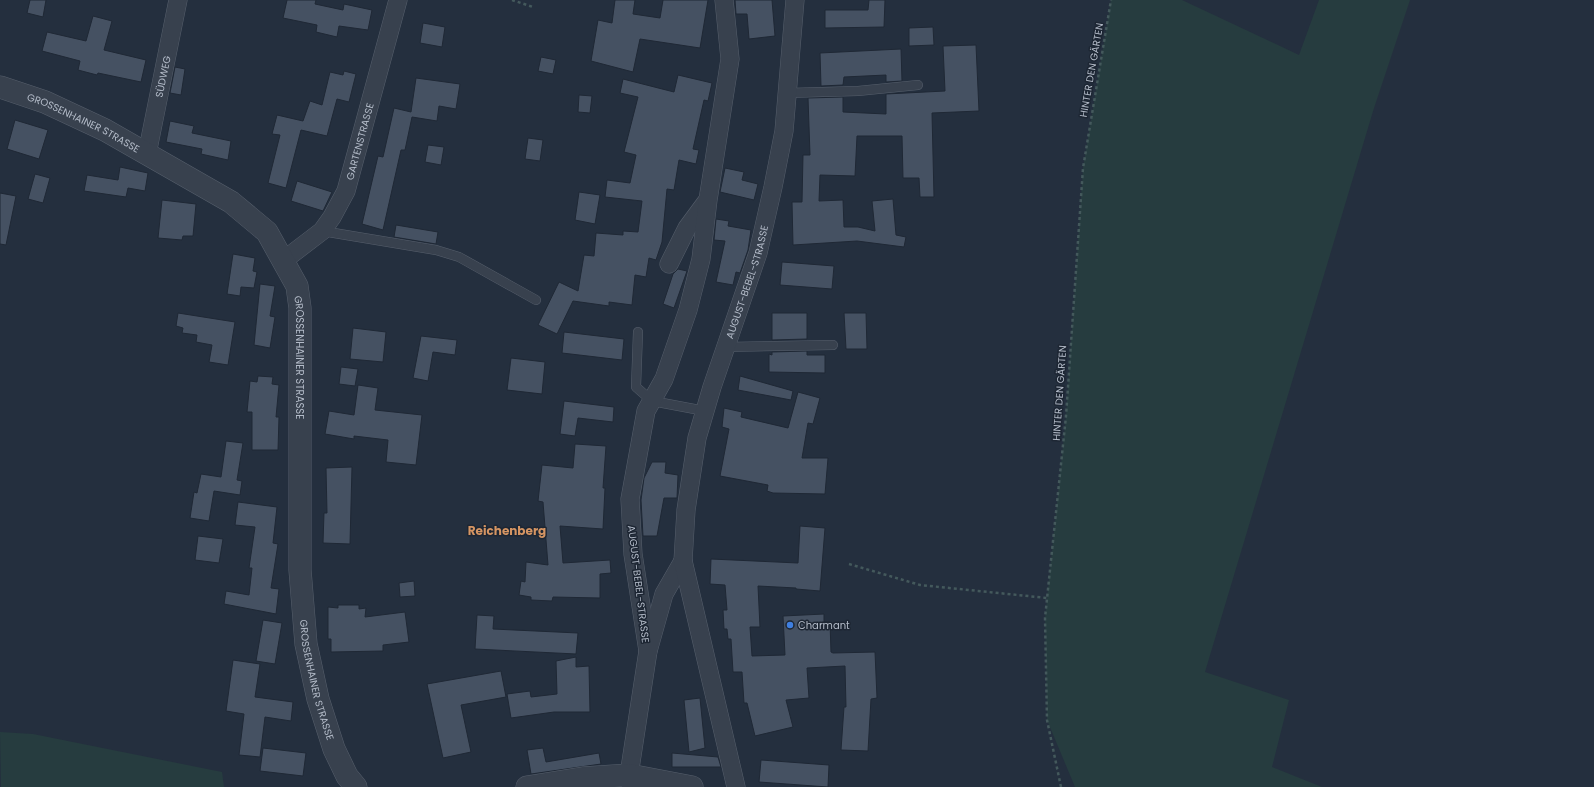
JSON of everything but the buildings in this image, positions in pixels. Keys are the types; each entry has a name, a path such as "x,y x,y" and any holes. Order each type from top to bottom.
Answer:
{"street":[{"name":"SÜDWEG","path":"147,154 178,0"},
{"name":"GARTENSTRASSE","path":"284,260 322,231 332,217 346,191 398,0"},
{"name":"AUGUST-BEBEL-STRASSE","path":"648,651 633,554 630,499 646,411 664,379 688,310 701,259 708,200 730,59 724,0"},
{"name":"AUGUST-BEBEL-STRASSE","path":"736,787 683,561 686,510 697,438 758,253 773,187 784,131 795,0"},
{"name":"GROSSENHAINER STRASSE","path":"0,87 45,102 105,130 231,202 267,232 284,260 297,286 300,308 300,570 306,644 318,699 334,749 347,776 356,787"},
{"name":"AUGUST-BEBEL-STRASSE","path":"669,264 687,228 708,200"},
{"name":"AUGUST-BEBEL-STRASSE","path":"630,781 648,651 664,594 683,561"},
{"path":"527,787 583,778 692,787"}],"lane":[{"path":"787,93 858,90 918,85"},
{"path":"322,231 436,250 459,257 536,300"},
{"path":"638,332 636,387 652,401 705,411"},
{"path":"726,347 833,345"}],"path":[{"path":"512,0 533,7"},
{"name":"HINTER DEN GÄRTEN","path":"1061,787 1047,720 1045,618 1066,416 1083,168 1111,0"},
{"path":"849,564 920,585 1047,598"}],"green space":[{"path":"1111,0 1182,0 1299,55 1319,0 1410,0 1374,108 1205,672 1289,700 1272,767 1322,787 1075,787 1047,720 1045,618 1066,416 1083,168"},
{"path":"0,732 33,734 222,772 224,787 1,787"}],"place":[{"name":"Charmant","path":"790,625"}],"district":[{"name":"Reichenberg","path":"507,531"}]}
